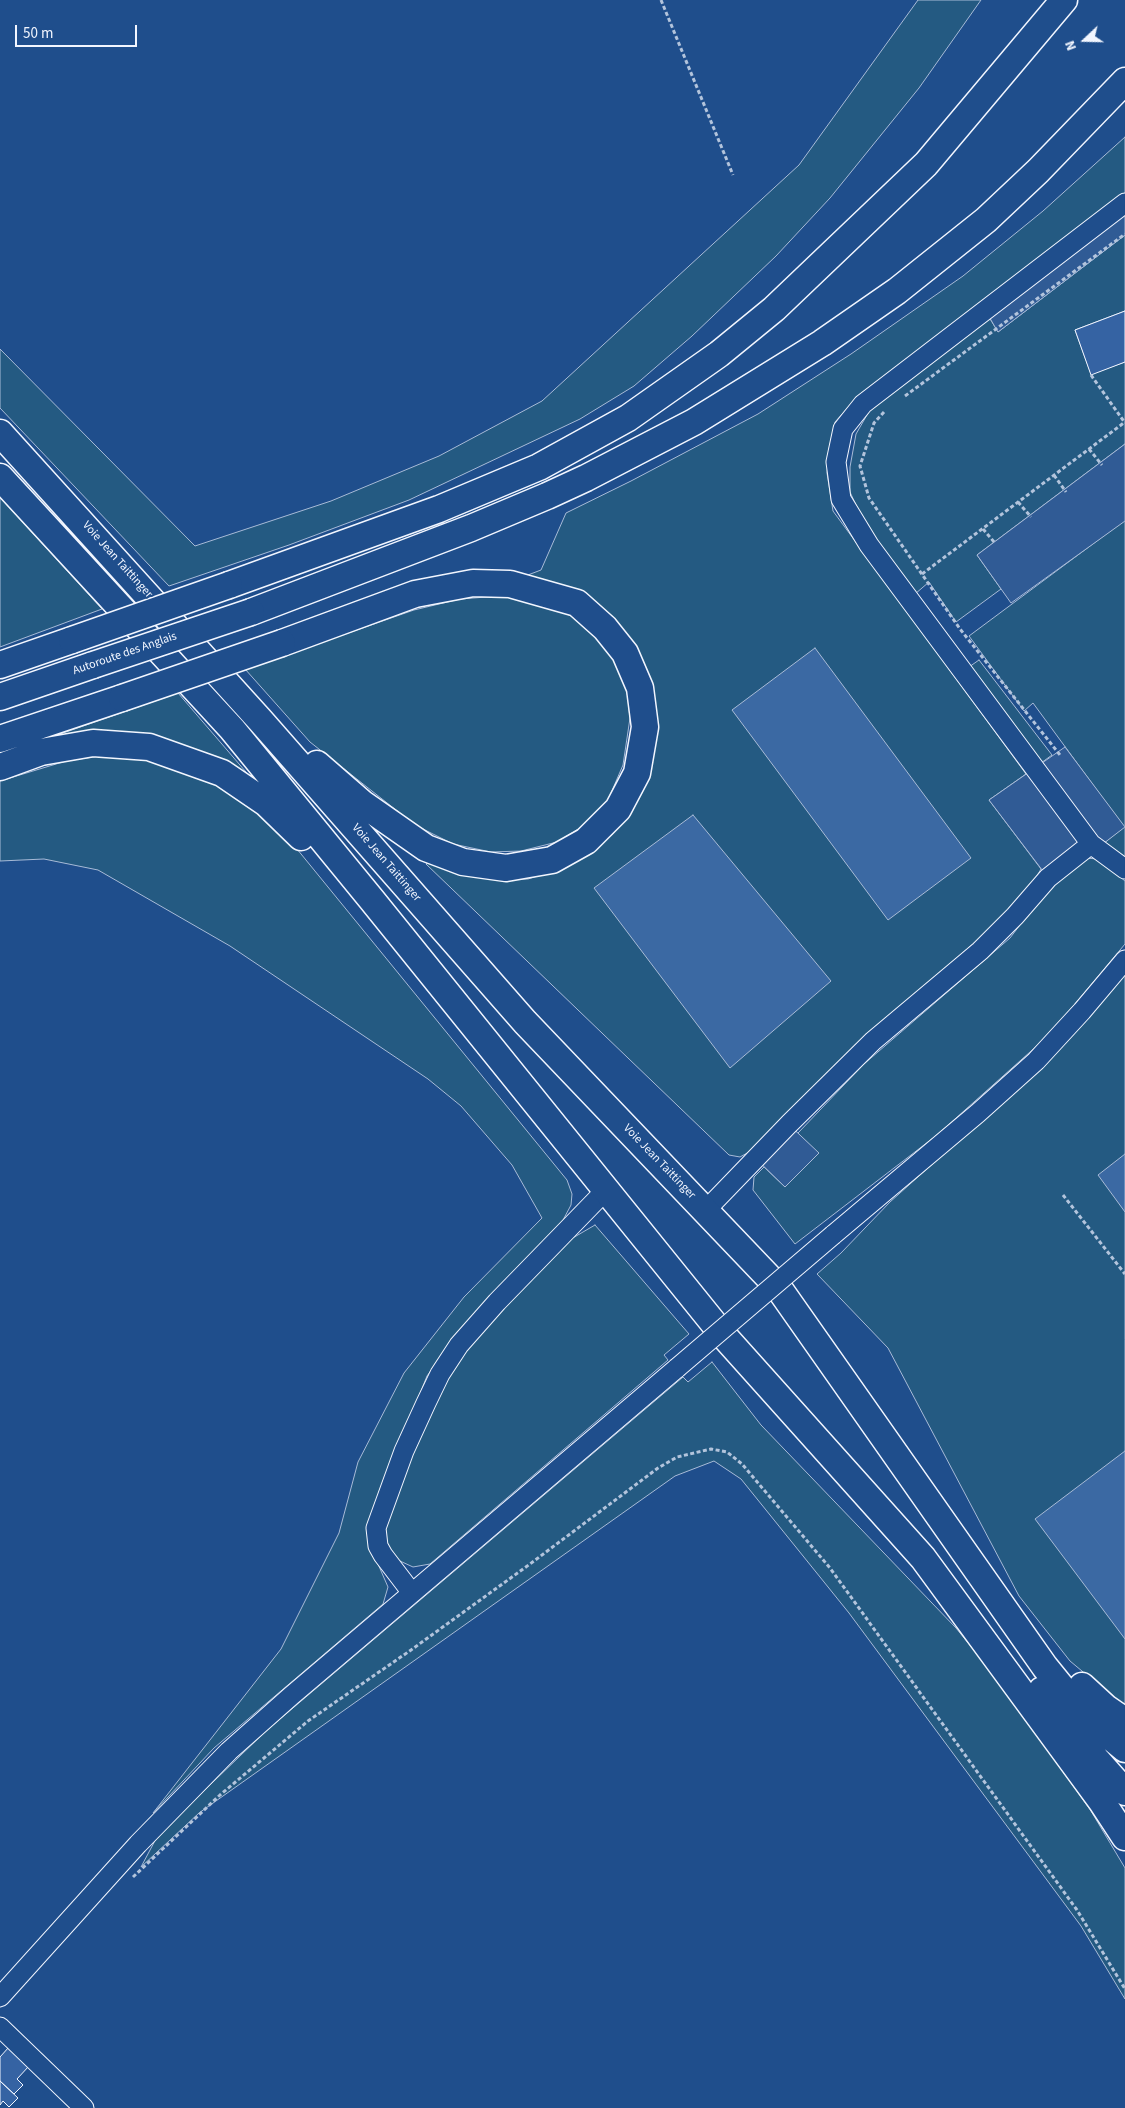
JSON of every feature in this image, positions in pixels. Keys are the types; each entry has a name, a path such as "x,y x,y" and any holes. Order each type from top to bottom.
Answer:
{"highway":[{"path":"0,666 439,509 539,467 628,418 704,364 774,309 926,164 1064,0"},
{"name":"Autoroute des Anglais","path":"0,697 251,612 471,528 586,478 702,416 822,344 897,291 986,220 1038,171 1125,81"},
{"name":"Voie Jean Taittinger","path":"0,433 260,720 525,1022 778,1287 999,1601"},
{"path":"0,477 232,729 724,1336 923,1558 1102,1802 1125,1837"},
{"path":"0,739 282,643 415,594 473,583 510,584 577,603 605,628 625,653 640,688 645,727 637,773 618,809 586,841 552,860 506,868 463,862 426,848 363,804 299,747 282,728 260,720"},
{"path":"0,767 41,752 93,743 149,747 222,773 266,803 288,823 321,860 372,900"},
{"path":"923,1558 967,1594 1096,1759 1125,1792"},
{"path":"999,1601 1063,1669 1106,1708 1125,1721"},
{"path":"999,1601 1045,1667 1071,1699 1102,1730 1125,1749"}],"street":[{"path":"1125,203 863,404 843,429 836,462 841,499 869,545 1091,844 1125,869"},
{"path":"706,1210 873,1041 980,951 1015,916 1048,878 1091,844"},
{"path":"0,1997 185,1794 229,1751 291,1696 978,1113 1036,1061 1082,1012 1125,960"},
{"path":"412,1593 383,1556 378,1546 376,1528 404,1452 426,1403 440,1374 459,1345 497,1302 606,1190"},
{"path":"0,2027 84,2108"}],"path":[{"path":"661,0 733,175"},
{"path":"898,401 1125,234"},
{"path":"922,574 1125,423 1091,374"},
{"path":"891,406 874,423 860,466 869,498 960,629 1060,755"},
{"path":"1089,450 1102,465"},
{"path":"1054,475 1066,492"},
{"path":"1018,502 1031,517"},
{"path":"983,529 995,544"},
{"path":"1063,1194 1125,1274"},
{"path":"132,1878 220,1795 308,1721 451,1622 658,1468 677,1456 711,1449 727,1452 742,1464 830,1568 1077,1910 1125,1989"}],"shaded area":[{"path":"918,0 981,0 919,88 830,198 776,256 692,336 634,386 580,419 409,500 289,545 169,586 0,408 0,349 195,546 331,501 439,456 542,401 799,165"},
{"path":"1125,137 1125,196 859,395 835,422 829,449 827,473 833,511 1026,774 989,800 1041,869 1022,901 895,1012 749,1152 740,1157 729,1155 426,864 431,860 494,879 528,879 550,872 574,862 613,834 638,795 636,650 520,578 541,570 566,513 758,414 851,354 963,276 1043,211"},
{"path":"1125,196 1125,235 998,332 981,303"},
{"path":"1125,235 1125,311 1075,330 1091,374 1125,362 1125,444 977,555 1001,589 956,622 929,582 915,594 867,529 850,492 850,467 856,434 871,408 989,317 998,332"},
{"path":"1125,444 1125,521 1011,603 977,555"},
{"path":"0,498 6,504 102,609 0,647"},
{"path":"1125,520 1125,857 1104,843 1124,827 1033,703 1024,711 969,636"},
{"path":"500,596 543,602 589,625 618,661 626,682 630,718 623,765 608,800 588,823 557,842 521,851 491,852 453,844 415,825 310,742 245,669 414,610 460,599"},
{"path":"815,648 971,858 888,920 732,710"},
{"path":"979,660 1052,755 1041,763 969,667"},
{"path":"178,693 252,779 207,756 0,755"},
{"path":"1065,747 1125,827 1052,883 989,800"},
{"path":"107,755 150,761 234,790 288,838 567,1180 572,1194 571,1205 562,1222 461,1328 427,1376 375,1506 368,1541 388,1587 383,1604 214,1748 153,1813 281,1649 339,1533 358,1462 404,1373 464,1297 542,1218 512,1165 461,1106 428,1079 230,946 98,870 44,859 0,861 0,781 66,761"},
{"path":"693,815 831,981 730,1068 594,888"},
{"path":"1085,858 1098,859 1125,881 1125,944 1049,1035 937,1135 795,1244 753,1190 754,1177 764,1167 785,1187 818,1154 798,1133 864,1064 1010,938 1052,883"},
{"path":"1125,972 1125,1707 1070,1661 1019,1596 888,1348 817,1274 841,1253 890,1202 997,1106 1086,1021"},
{"path":"783,1119 819,1153 785,1187 749,1152"},
{"path":"1125,1154 1125,1212 1098,1175"},
{"path":"595,1225 689,1334 664,1355 668,1360 430,1564 413,1567 400,1561 387,1548 384,1526 426,1403 462,1354 505,1302 571,1239"},
{"path":"712,1362 761,1425 956,1628 994,1675 1091,1811 1125,1868 1125,1999 1081,1926 849,1613 741,1479 714,1461 675,1476 199,1813 141,1867 158,1835 267,1730 683,1377 688,1382"},
{"path":"1125,1451 1125,1639 1035,1519"}],"building":[{"path":"1125,311 1125,362 1091,375 1075,330"},
{"path":"9,2047 29,2066 17,2079 23,2085 14,2094 0,2081 0,2057"},
{"path":"0,2081 18,2098 9,2107 3,2101 0,2105"}]}
